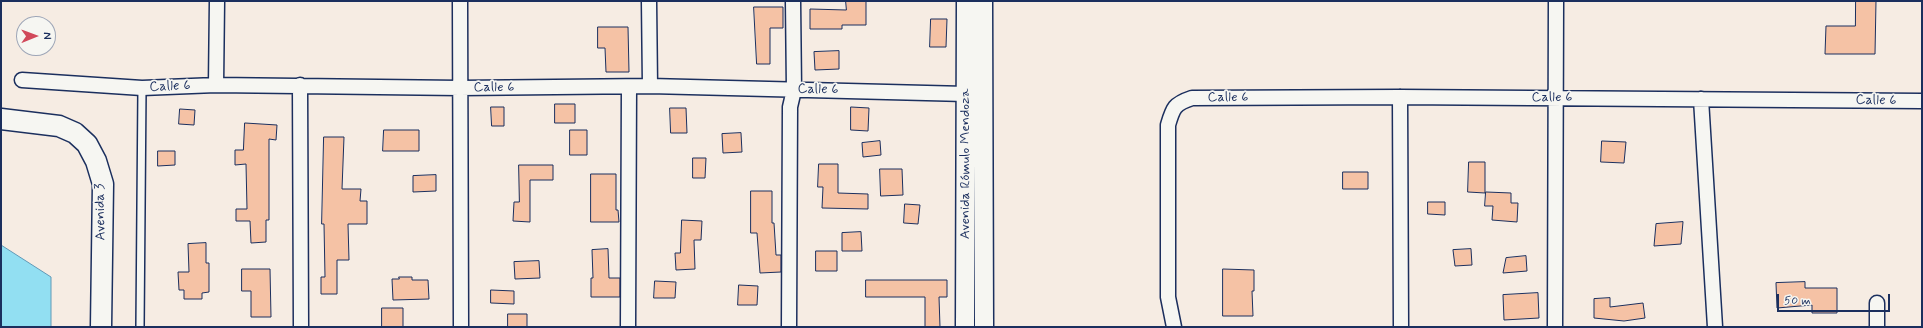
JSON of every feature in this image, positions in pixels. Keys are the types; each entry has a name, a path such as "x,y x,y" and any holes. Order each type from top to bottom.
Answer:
{"main road":[{"name":"Avenida 3","path":"1,119 59,126 75,133 87,144 96,161 103,184 101,327"}],"street":[{"path":"216,85 217,1"},
{"path":"460,1 460,327"},
{"path":"649,1 650,86"},
{"path":"789,327 790,107 794,90 794,1"},
{"name":"Avenida Rómulo Mendoza","path":"965,327 966,1"},
{"name":"Avenida Rómulo Mendoza","path":"983,1 984,327"},
{"path":"1555,327 1556,1"},
{"name":"Calle 6","path":"22,80 142,88 216,85 460,88 650,86 966,94"},
{"path":"300,85 301,327"},
{"path":"628,327 629,87"},
{"path":"1400,96 1401,327"},
{"name":"Calle 6","path":"1174,327 1168,296 1168,125 1173,108 1182,101 1192,98 1400,96 1922,101"},
{"path":"1701,99 1715,327"},
{"path":"1877,303 1877,327"}],"lane":[{"path":"140,327 142,88"}],"water":[{"path":"1,245 51,277 51,327 1,327"}],"building":[{"path":"846,1 866,1 866,25 842,25 842,29 810,29 810,9 846,10"},
{"path":"1856,1 1876,1 1875,54 1825,54 1826,26 1855,26"},
{"path":"754,7 783,7 783,28 770,28 770,64 757,64"},
{"path":"931,19 947,19 946,47 930,47"},
{"path":"598,27 628,27 629,72 606,72 605,48 598,48"},
{"path":"839,51 839,69 815,70 814,52"},
{"path":"555,104 575,104 575,123 555,123"},
{"path":"491,107 504,107 504,126 492,126"},
{"path":"851,107 869,108 868,131 851,130"},
{"path":"670,108 686,108 687,133 671,133"},
{"path":"180,109 195,110 194,125 179,124"},
{"path":"245,123 277,125 276,140 269,139 269,220 266,220 266,242 251,243 250,221 236,221 236,209 247,209 246,164 235,165 235,150 243,150"},
{"path":"384,130 419,130 419,151 383,151"},
{"path":"570,130 587,130 587,155 570,155"},
{"path":"741,133 742,152 723,153 722,134"},
{"path":"324,137 344,137 342,189 361,189 360,201 367,201 367,224 348,224 349,260 337,260 337,294 321,294 321,277 325,277 324,224 322,224"},
{"path":"880,141 881,155 863,157 862,143"},
{"path":"1602,141 1626,142 1624,163 1601,162"},
{"path":"158,151 175,151 175,165 158,166"},
{"path":"693,158 706,158 705,178 693,178"},
{"path":"1469,162 1485,162 1485,193 1468,192"},
{"path":"819,164 838,164 838,193 868,194 868,209 822,208 823,187 818,187"},
{"path":"519,165 553,165 553,180 530,180 530,222 513,221 514,202 519,202"},
{"path":"880,169 902,169 903,195 881,196"},
{"path":"1343,172 1368,172 1368,189 1343,189"},
{"path":"591,174 616,174 616,210 618,210 619,222 591,222"},
{"path":"436,175 436,191 413,192 413,176"},
{"path":"751,191 772,191 772,223 774,223 776,255 781,255 781,272 760,273 757,233 751,233"},
{"path":"1486,192 1511,193 1511,203 1518,203 1517,222 1492,220 1493,206 1485,206"},
{"path":"1428,202 1445,202 1445,215 1428,214"},
{"path":"905,204 920,205 918,224 904,223"},
{"path":"682,220 702,221 701,240 694,240 695,269 676,270 675,253 680,253"},
{"path":"1683,222 1681,244 1654,246 1656,224"},
{"path":"861,232 862,251 842,251 842,233"},
{"path":"206,243 206,263 209,263 209,292 202,293 202,299 184,299 184,290 179,290 178,272 189,272 188,244"},
{"path":"608,249 609,278 620,278 620,297 591,297 591,278 593,278 592,250"},
{"path":"1471,249 1472,265 1455,266 1453,250"},
{"path":"816,251 837,251 837,271 816,271"},
{"path":"1526,256 1527,271 1503,273 1506,258"},
{"path":"539,261 540,278 515,279 514,262"},
{"path":"242,269 270,269 271,317 251,317 251,291 242,291"},
{"path":"1223,269 1254,270 1254,291 1252,291 1253,316 1223,316"},
{"path":"399,277 412,277 412,280 428,280 429,299 393,300 392,279 399,279"},
{"path":"866,280 947,280 947,297 939,297 940,327 925,327 925,297 866,297"},
{"path":"655,281 676,282 675,298 654,298"},
{"path":"1805,282 1805,288 1837,288 1837,313 1812,313 1812,305 1777,308 1776,283"},
{"path":"739,285 758,286 757,305 738,305"},
{"path":"491,290 514,291 514,304 491,303"},
{"path":"1538,293 1539,318 1504,320 1503,295"},
{"path":"1610,298 1610,307 1643,303 1645,318 1624,321 1594,318 1594,299"},
{"path":"382,308 403,308 403,327 382,327"},
{"path":"508,314 527,314 527,327 508,327"}]}
